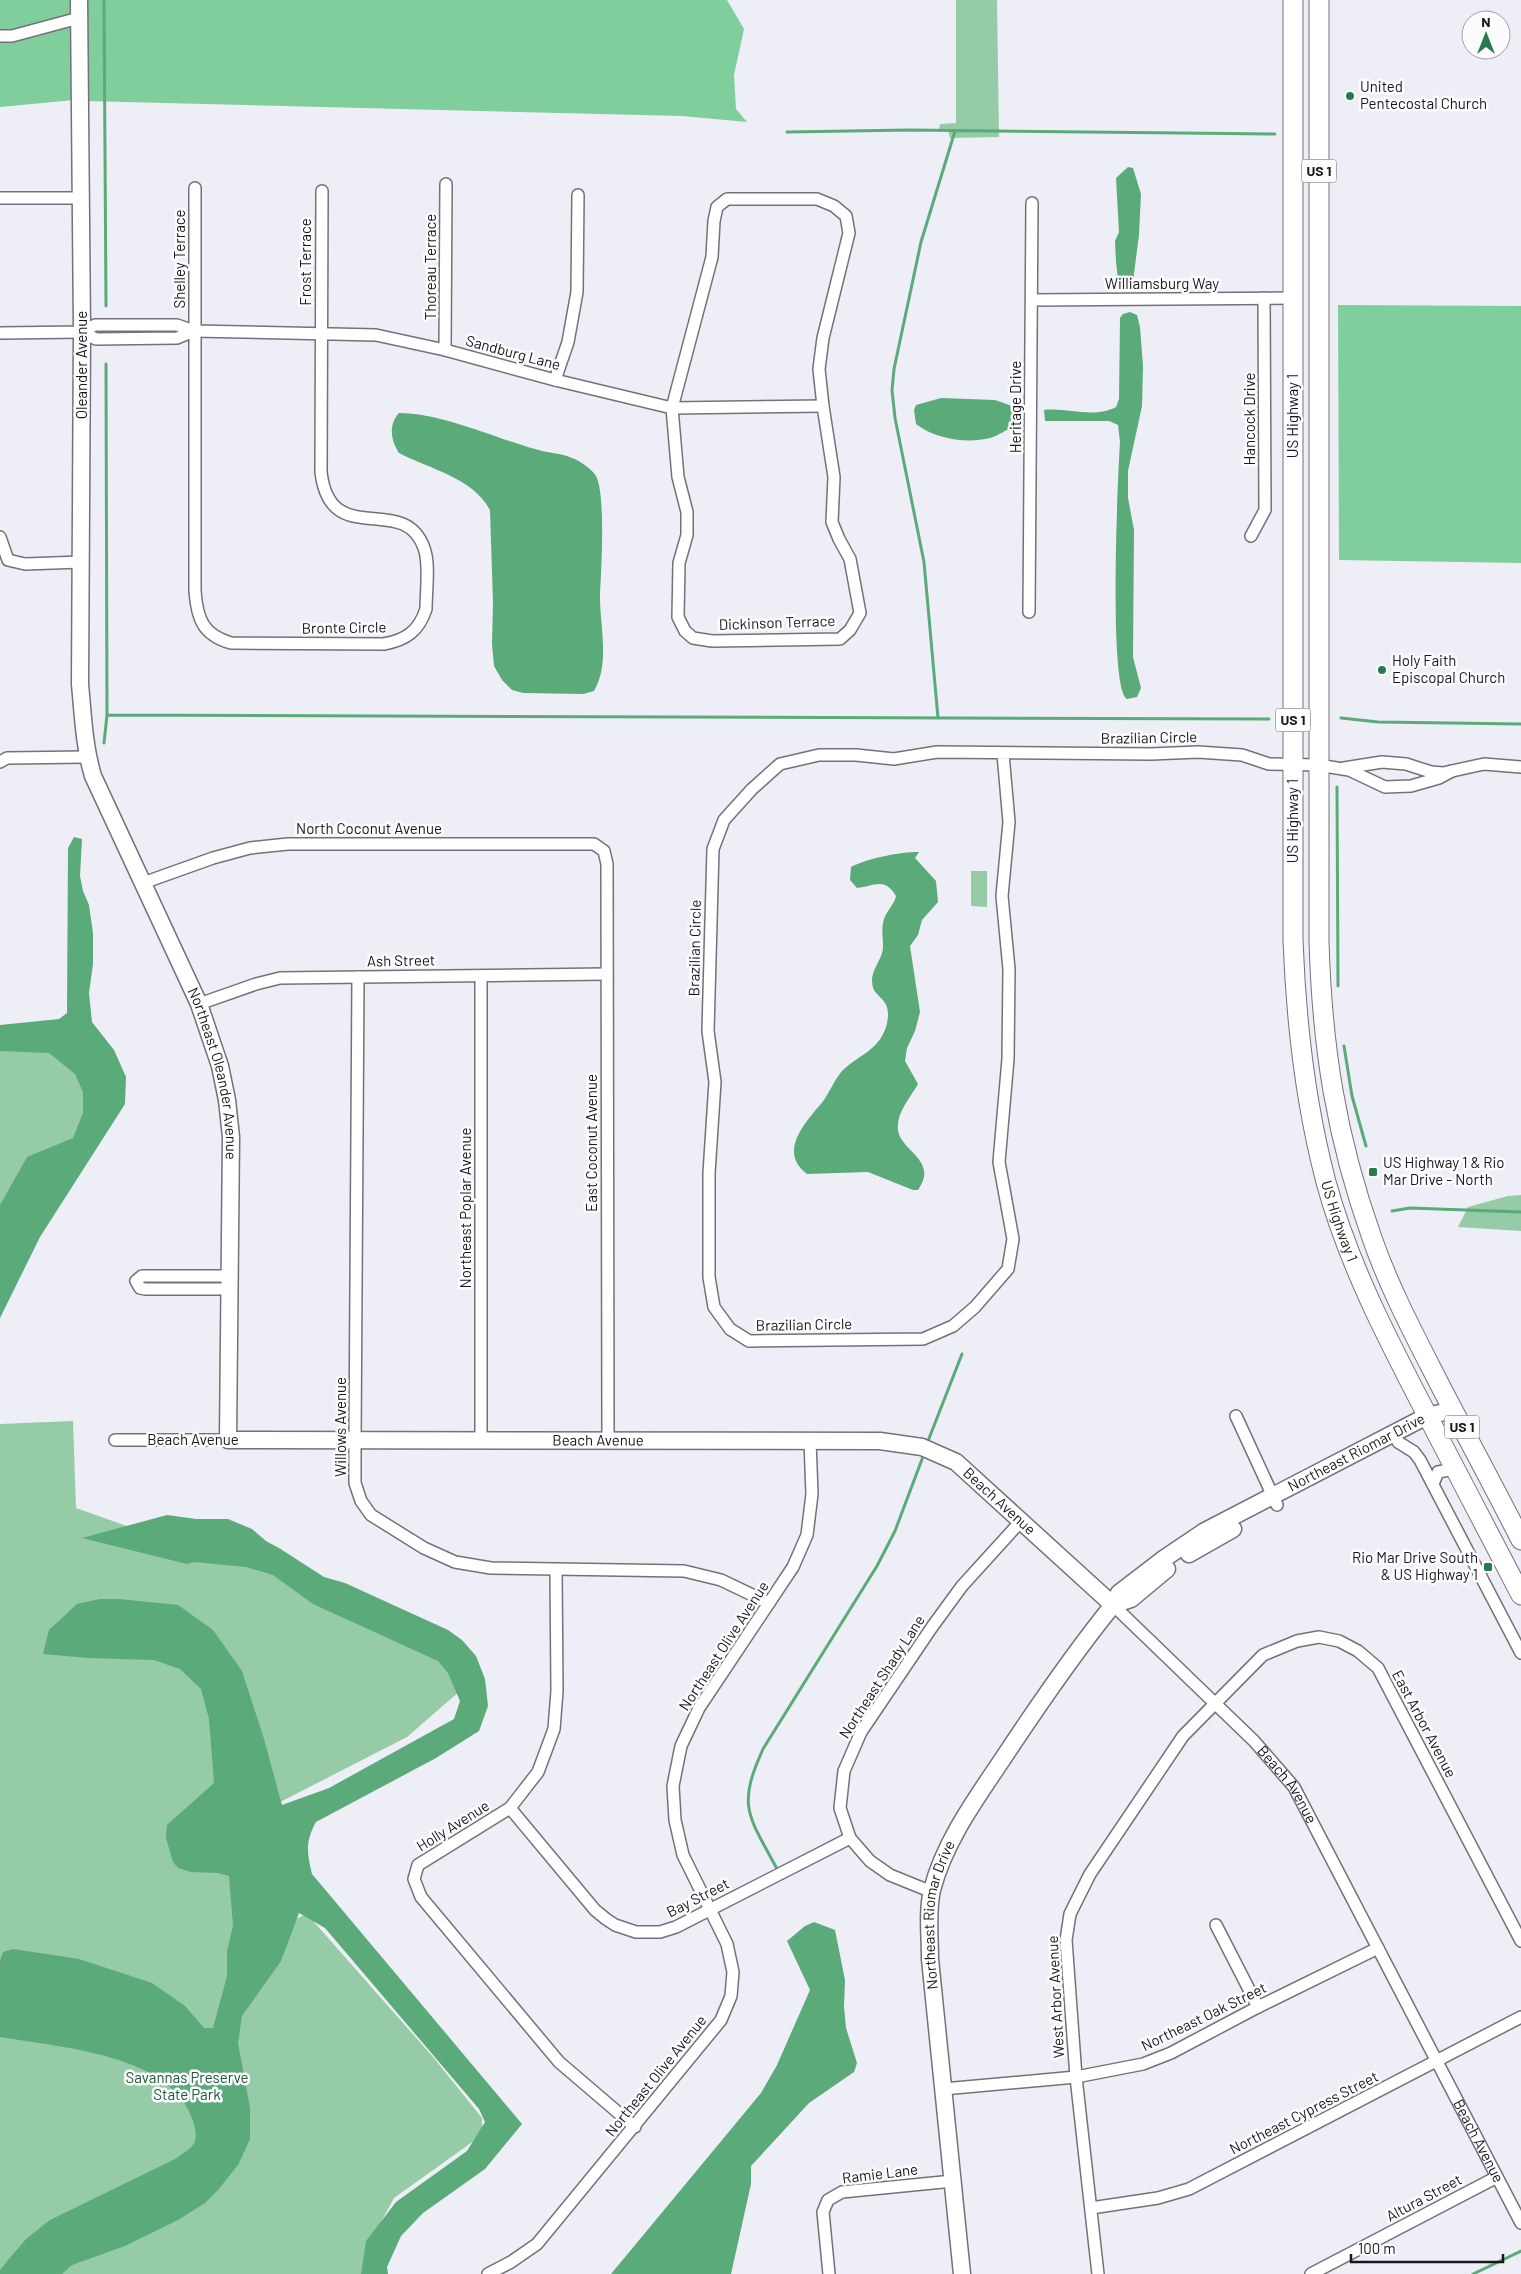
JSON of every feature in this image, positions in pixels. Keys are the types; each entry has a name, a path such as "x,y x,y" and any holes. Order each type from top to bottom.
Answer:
{"main road":[{"path":"1293,0 1319,45"},
{"name":"US Highway 1","path":"1293,0 1293,765 1295,1003 1301,1063 1312,1123 1327,1184 1348,1247 1371,1306 1521,1595"},
{"name":"US Highway 1","path":"1319,0 1318,765 1321,1000 1327,1061 1338,1121 1353,1180 1382,1263 1396,1297 1521,1540"},
{"path":"1293,298 1306,316 1319,342"}],"street":[{"name":"Oleander Avenue","path":"79,0 82,332 80,684 84,731"},
{"path":"0,36 12,36 79,18"},
{"name":"Thoreau Terrace","path":"445,350 446,184"},
{"name":"Shelley Terrace","path":"194,331 195,188"},
{"name":"Frost Terrace","path":"321,333 322,191"},
{"path":"555,380 568,342 577,292 578,196"},
{"path":"0,198 80,198"},
{"name":"Dickinson Terrace","path":"817,199 834,206 846,216 849,233 823,338 819,369 823,406 834,477 832,522 850,560 860,613 850,630 840,639 712,640 693,638 685,631 678,617 679,563 687,535 687,512 678,477 672,408 712,257 717,207 727,200 817,199"},
{"name":"Heritage Drive","path":"1030,612 1032,203"},
{"name":"Hancock Drive","path":"1251,536 1265,510 1264,298"},
{"name":"Williamsburg Way","path":"1032,300 1293,298"},
{"name":"Sandburg Lane","path":"0,333 82,332 95,325 176,325 194,331 376,335 445,350 555,380 672,408 823,406"},
{"name":"Bronte Circle","path":"194,331 195,591 196,608 200,621 214,636 231,643 384,644 396,642 416,630 426,609 425,548 420,538 407,525 387,519 352,517 337,508 327,495 321,472 321,333"},
{"path":"0,536 8,560 25,564 81,562"},
{"name":"Northeast Oleander Avenue","path":"84,731 87,757 93,776 199,1004 220,1066 227,1100 231,1137 228,1283 228,1440"},
{"name":"Brazilian Circle","path":"1003,754 1008,822 1002,896 1009,969 1008,1059 999,1162 1013,1239 1008,1269 975,1307 953,1326 923,1339 749,1341 730,1330 714,1307 709,1277 709,1173 715,1082 708,1031 712,849 724,820 752,789 780,764 819,755 856,754 894,759 937,752 1003,754 1155,754 1198,752 1242,754 1269,764 1318,765 1349,770 1385,786 1398,787 1439,778 1452,771"},
{"path":"0,762 7,758 87,757"},
{"path":"1338,769 1382,762 1406,764 1431,772 1452,771 1484,764 1521,767"},
{"name":"North Coconut Avenue","path":"143,884 213,858 250,848 288,844 594,844 600,847"},
{"name":"East Coconut Avenue","path":"600,847 606,855 607,864 608,1441"},
{"name":"Ash Street","path":"199,1004 256,984 280,978 606,974"},
{"name":"Northeast Poplar Avenue","path":"481,976 481,1440"},
{"name":"Willows Avenue","path":"358,977 355,1482 361,1501 371,1515 401,1535 441,1556 466,1565 491,1568 556,1570 684,1570 721,1580 769,1603"},
{"path":"142,1276 228,1283 145,1290 140,1288 136,1281 142,1276"},
{"name":"Northeast Riomar Drive","path":"1275,1501 1453,1410"},
{"path":"1236,1416 1275,1501"},
{"name":"Northeast Riomar Drive","path":"962,2274 930,1959 929,1922 932,1892 942,1861 978,1796 1043,1698 1113,1605 1119,1593 1162,1560 1206,1531 1275,1501 1398,1442 1430,1421"},
{"name":"Beach Avenue","path":"115,1440 880,1441 934,1451 956,1462 1022,1520 1113,1605 1254,1741 1294,1787 1521,2223"},
{"name":"Northeast Olive Avenue","path":"488,2274 511,2262 537,2244 721,2020 731,1996 733,1972 727,1944 683,1855 675,1820 673,1786 681,1746 699,1708 793,1567 807,1535 812,1494 810,1441"},
{"path":"1398,1442 1414,1452 1433,1484 1521,1652"},
{"path":"1433,1484 1438,1472 1455,1469"},
{"name":"Northeast Shady Lane","path":"932,1892 890,1875 870,1861 850,1838 840,1808 844,1771 861,1732 962,1586 1022,1520"},
{"name":"Holly Avenue","path":"556,1570 557,1691 554,1729 538,1772 510,1808 418,1865 414,1879 421,1897 559,2062 635,2127"},
{"name":"East Arbor Avenue","path":"1214,1704 1263,1654 1297,1641 1319,1637 1339,1641 1358,1651 1378,1668 1521,1941"},
{"name":"West Arbor Avenue","path":"1098,2274 1076,2076 1066,1940 1070,1914 1090,1874 1148,1786 1183,1736 1214,1704"},
{"name":"Bay Street","path":"510,1808 595,1910 615,1925 636,1932 660,1932 676,1927 850,1838"},
{"path":"1216,1925 1258,2007"},
{"name":"Northeast Oak Street","path":"943,2089 1076,2076 1143,2064 1171,2053 1258,2007 1378,1948"},
{"name":"Northeast Cypress Street","path":"1091,2208 1158,2198 1189,2189 1521,2016"},
{"name":"Altura Street","path":"1311,2274 1497,2177"},
{"name":"Ramie Lane","path":"829,2274 823,2212 828,2200 842,2192 952,2181"}],"green space":[{"path":"956,0 997,0 999,137 950,138 948,131 939,129 940,124 956,123"},
{"path":"971,871 987,871 987,907 971,906"},
{"path":"0,1038 62,1043 102,1098 0,1273"},
{"path":"1521,1195 1521,1231 1458,1227 1468,1207 1508,1196"},
{"name":"Savannas Preserve State Park","path":"73,1421 76,1508 141,1531 393,1606 468,1684 407,1737 249,1818 282,1925 307,1914 433,2057 482,2118 482,2135 394,2198 365,2251 365,2274 0,2274 0,1424"}],"shaded area":[{"path":"0,0 74,0 74,14 11,30 0,30"},
{"path":"84,0 727,0 744,29 734,75 736,109 747,122 682,116 85,101"},
{"path":"74,26 74,100 0,107 0,42 13,42"},
{"path":"1128,167 1133,168 1141,194 1139,235 1132,289 1128,288 1126,284 1122,284 1118,279 1115,241 1119,232 1116,178"},
{"path":"1338,305 1521,306 1521,563 1339,560"},
{"path":"1130,312 1137,315 1140,327 1143,366 1142,406 1128,471 1128,498 1134,530 1133,657 1141,688 1137,697 1127,699 1121,686 1116,622 1116,535 1120,442 1118,425 1109,421 1045,421 1044,410 1099,412 1116,407 1119,399 1120,318 1123,314"},
{"path":"941,398 995,400 1015,407 1019,414 1015,426 993,437 981,440 961,440 942,437 916,424 914,410 916,405"},
{"path":"399,413 450,421 535,449 568,456 582,463 594,473 599,486 602,516 600,597 603,657 602,669 594,691 583,694 523,693 512,690 502,680 494,666 492,644 493,603 490,510 473,490 462,482 399,453 394,443 392,428"},
{"path":"74,837 82,839 80,876 83,891 89,905 93,933 93,964 89,993 92,1022 114,1050 126,1077 125,1104 40,1237 0,1318 0,1205 27,1157 73,1138 83,1113 83,1092 75,1074 49,1053 0,1051 0,1025 59,1019 67,1013 68,848"},
{"path":"919,852 915,858 936,881 938,902 922,920 918,935 910,946 920,1012 915,1031 907,1048 905,1061 918,1084 901,1112 898,1130 905,1144 922,1164 924,1171 923,1180 918,1190 913,1190 868,1172 807,1174 798,1165 794,1156 798,1136 803,1126 824,1100 842,1071 878,1042 884,1033 888,1020 887,1007 875,991 872,981 873,973 883,950 882,928 884,919 896,896 892,890 883,884 857,888 850,880 851,867 884,856"},
{"path":"167,1515 196,1519 228,1519 252,1529 266,1541 324,1577 345,1583 448,1630 462,1640 476,1656 485,1679 488,1706 479,1731 436,1758 316,1822 312,1829 308,1848 312,1874 522,2124 485,2169 423,2213 401,2236 387,2267 388,2274 361,2274 366,2241 396,2202 467,2151 485,2122 479,2109 325,1928 299,1913 281,1961 242,2016 238,2043 250,2108 250,2139 238,2165 218,2190 205,2203 178,2220 125,2246 72,2265 62,2274 0,2274 0,2270 26,2239 50,2220 175,2159 191,2148 196,2135 193,2121 181,2099 163,2081 138,2068 81,2050 0,2037 0,1961 3,1952 13,1949 79,1959 152,1983 185,2006 204,2028 213,2028 227,1976 227,1951 233,1926 229,1876 218,1873 191,1872 178,1868 173,1862 166,1838 167,1825 214,1783 209,1719 201,1689 180,1669 154,1660 88,1658 43,1654 49,1630 77,1604 100,1599 119,1599 178,1605 213,1630 242,1671 264,1739 282,1805 329,1788 454,1719 460,1701 448,1673 438,1661 313,1604 273,1575 246,1567 194,1562 187,1564 82,1538"},
{"path":"814,1922 835,1930 845,1980 844,2007 846,2028 857,2063 854,2072 809,2103 751,2166 751,2184 731,2274 611,2274 761,2093 777,2065 810,1990 787,1941 805,1926"}],"waterway":[{"path":"104,0 106,306"},
{"path":"787,132 910,130 1275,134"},
{"path":"938,718 924,562 895,418 892,390 894,369 921,242 955,131"},
{"path":"104,743 107,715 106,364"},
{"path":"107,715 1269,719"},
{"path":"1341,718 1378,722 1521,724"},
{"path":"1337,787 1338,986"},
{"path":"1344,1046 1352,1096 1366,1146"},
{"path":"1392,1211 1410,1208 1521,1212"},
{"path":"928,1441 962,1354"},
{"path":"776,1867 758,1835 749,1810 748,1798 755,1768 763,1749 877,1566 895,1531 924,1454"},
{"path":"1473,2274 1521,2251"}],"place":[{"name":"United Pentecostal Church","path":"1350,96"},
{"name":"Holy Faith Episcopal Church","path":"1382,670"},
{"name":"US Highway 1 & Rio Mar Drive - North","path":"1373,1172"},
{"name":"Rio Mar Drive South & US Highway 1","path":"1488,1567"}]}
